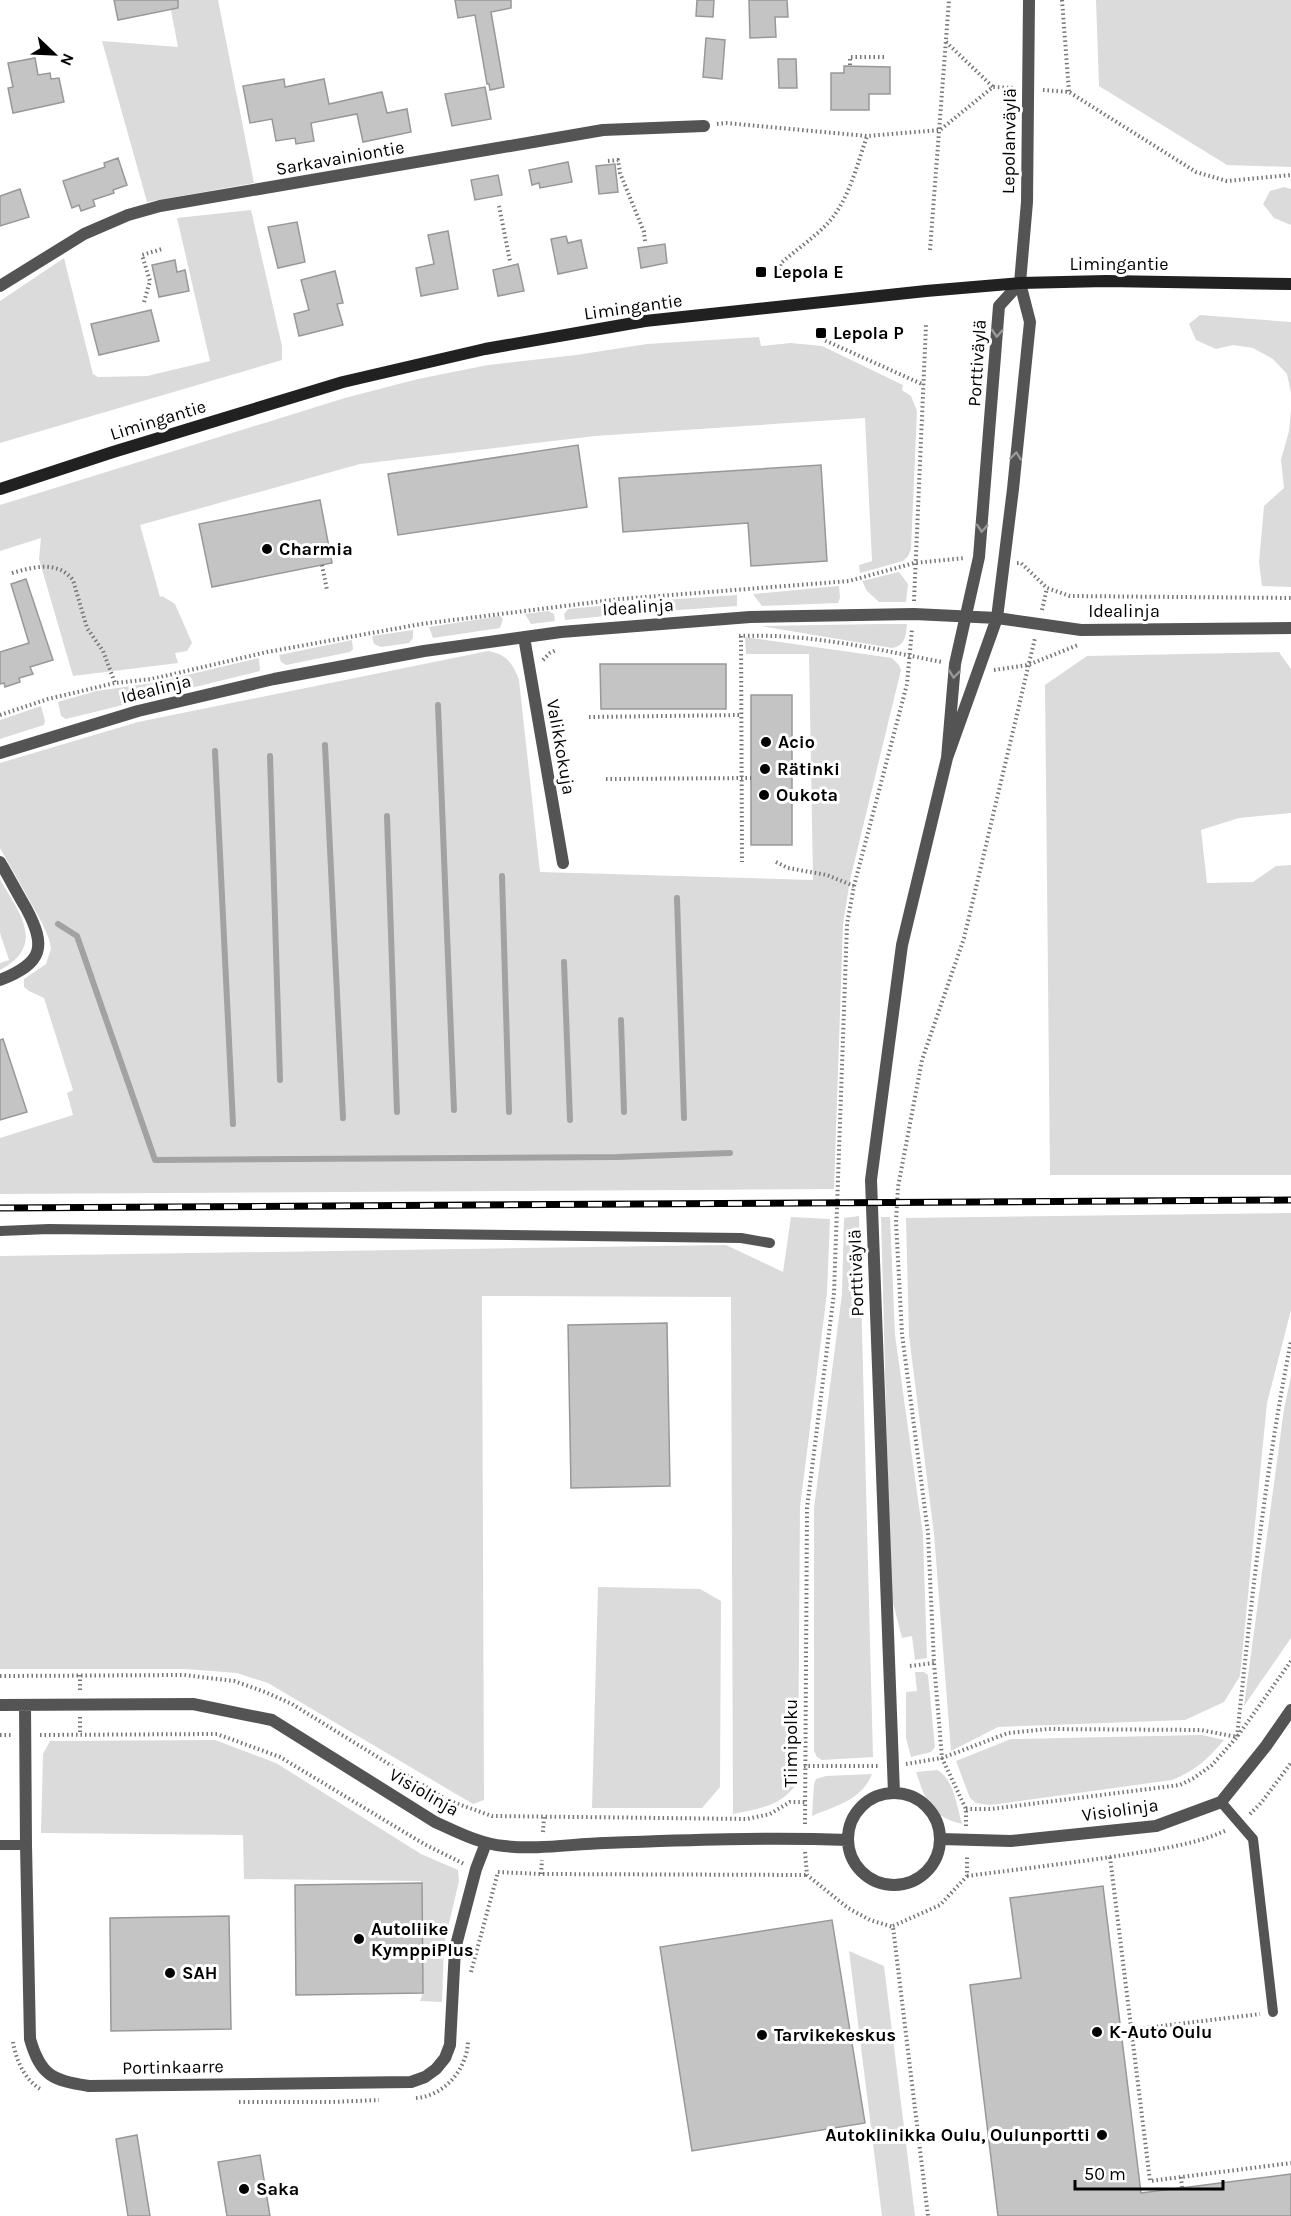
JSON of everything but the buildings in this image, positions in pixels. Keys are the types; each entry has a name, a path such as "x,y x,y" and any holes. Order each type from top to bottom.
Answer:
{"main road":[{"name":"Limingantie","path":"0,489 343,382 485,349 645,321 1020,283 1106,281 1291,284"}],"street":[{"name":"Lepolanväylä","path":"1020,283 1027,202 1029,0"},
{"name":"Sarkavainiontie","path":"0,286 84,234 128,215 160,206 603,130 704,126"},
{"name":"Porttiväylä","path":"947,758 955,664 980,557 999,306 1020,283"},
{"name":"Porttiväylä","path":"894,1793 871,1179 902,945 947,758 997,618 1030,322 1020,283"},
{"name":"Idealinja","path":"0,753 138,711 274,679 424,651 561,632 750,617 914,614 997,618 1081,630 1291,628"},
{"name":"Valikkokuja","path":"524,638 563,863"},
{"path":"0,862 36,927 39,946 37,954 24,968 0,980"},
{"name":"Visiolinja","path":"0,1705 193,1704 272,1720 435,1822 486,1843 503,1846 543,1848 603,1843 848,1840"},
{"name":"Portinkaarre","path":"25,1705 30,2039 35,2058 46,2072 62,2081 100,2086 411,2082 425,2077 445,2058 450,2045 455,1949 476,1869 486,1843"},
{"path":"1221,1802 1266,1746 1291,1710"},
{"path":"894,1793 917,1799 927,1806 934,1815 941,1839 939,1850 927,1871 907,1884 895,1885 883,1884 862,1872 855,1863 848,1840 854,1816 861,1807 882,1794 894,1793"},
{"name":"Visiolinja","path":"941,1839 1011,1841 1156,1826 1221,1802"}],"lane":[{"path":"0,1231 49,1229 741,1238 770,1243"},
{"path":"1221,1802 1252,1839 1273,2012"},
{"path":"0,1845 26,1845"}],"path":[{"path":"930,250 950,0"},
{"path":"1062,0 1069,93"},
{"path":"946,42 993,87"},
{"path":"850,65 850,57 886,57"},
{"path":"704,126 726,123 867,136 940,130 993,87 1028,88 1069,93 1196,172 1227,181 1291,175"},
{"path":"779,270 781,263 829,222 840,206 867,136"},
{"path":"608,161 618,160 620,173 644,232 645,241"},
{"path":"499,206 510,261"},
{"path":"144,302 150,281 142,255 162,249"},
{"name":"Tiimipolku","path":"893,1926 870,1920 848,1908 807,1875 804,1766 807,1508 834,1293 848,924 854,886 907,684 914,614 914,563 926,325"},
{"path":"821,333 824,340 924,385"},
{"path":"0,715 48,699 115,683 152,679 267,652 421,624 620,599 849,581 914,563 980,557"},
{"path":"1005,561 1022,563 1047,588 1070,596 1291,598"},
{"path":"322,565 327,590"},
{"path":"12,573 49,566 69,574 74,580 87,628 103,651 115,683"},
{"path":"928,2216 893,1926 940,1905 967,1875 967,1839 966,1809 942,1758 934,1663 928,1533 902,1334 896,1222 898,1187 922,1060 964,938 1047,588"},
{"path":"980,669 995,670 1028,665 1078,646 1081,630"},
{"path":"729,636 769,634 861,645 955,664"},
{"path":"741,636 742,862"},
{"path":"530,674 550,653 562,647"},
{"path":"589,717 741,715"},
{"path":"606,779 751,778"},
{"path":"776,862 788,868 827,875 854,886"},
{"path":"1237,1737 1257,1558 1278,1407 1291,1341"},
{"path":"966,1809 991,1809 1180,1785 1212,1765 1237,1737 1291,1661"},
{"path":"910,1666 934,1663"},
{"path":"0,1676 184,1675 234,1681 292,1704 447,1800 492,1816 747,1819 770,1814 790,1802 805,1802"},
{"path":"804,1766 892,1767 942,1758 1008,1733 1048,1729 1201,1730 1237,1737"},
{"path":"10,1735 10,1746"},
{"path":"1110,1857 1150,2181 1291,2163"},
{"path":"469,1981 498,1872"},
{"path":"1121,2031 1273,2012"},
{"path":"13,2032 13,2044 22,2070 36,2087 45,2092"},
{"path":"409,2099 420,2098 439,2090 452,2080 461,2068 468,2047 468,2036"},
{"path":"236,2102 387,2100"},
{"path":"1181,2177 1182,2188"}],"shaded area":[{"path":"169,0 218,0 254,183 147,202 102,41 178,47"},
{"path":"1096,0 1291,0 1291,167 1227,165 1099,86"},
{"path":"1284,187 1291,189 1291,225 1274,218 1263,204 1270,191"},
{"path":"251,210 282,346 282,360 0,443 0,301 64,258 93,374 98,377 147,376 210,361 177,218"},
{"path":"1200,315 1291,322 1291,393 1287,374 1273,359 1253,348 1233,345 1216,349 1196,340 1189,324"},
{"path":"759,337 761,346 791,343 822,346 903,385 902,390 911,396 917,411 911,549 903,561 860,573 859,565 872,561 865,418 595,436 360,464 140,525 160,597 175,604 192,643 187,651 175,653 178,663 73,676 39,559 41,538 0,551 0,505 345,398 418,379 488,365 647,344"},
{"path":"1291,410 1291,587 1262,586 1259,562 1264,506 1284,488 1281,460 1289,431"},
{"path":"899,572 908,584 906,602 879,602 867,591 862,581"},
{"path":"839,586 838,603 762,606 753,594"},
{"path":"737,595 737,606 635,613 632,610 633,602"},
{"path":"611,605 611,610 606,616 565,620 564,614 568,609"},
{"path":"548,611 554,614 555,621 531,624 525,614"},
{"path":"500,616 503,619 500,628 433,638 429,627"},
{"path":"907,624 902,643 892,648 761,626"},
{"path":"413,630 413,638 409,643 381,647 374,644 372,636"},
{"path":"745,637 892,658 901,670 850,880 843,924 834,1189 0,1194 0,1138 73,1115 67,1093 73,1090 44,998 24,987 24,979 46,964 51,949 41,921 0,848 0,763 138,722 488,651 500,654 508,660 519,680 540,872 813,880 809,654 746,654"},
{"path":"352,640 353,649 350,652 286,665 281,662 279,655"},
{"path":"1279,652 1291,669 1291,813 1239,818 1201,830 1207,883 1253,882 1276,866 1291,865 1291,1175 1050,1175 1045,685 1087,656"},
{"path":"259,658 260,671 66,719 61,716 58,702 96,691 153,683"},
{"path":"41,706 44,725 0,739 0,720"},
{"path":"0,879 21,916 26,939 22,950 14,960 0,970 0,963 9,960 0,933"},
{"path":"1291,1213 1291,1310 1267,1403 1240,1676 1224,1702 1185,1720 998,1727 951,1751 934,1534 909,1336 906,1218"},
{"path":"859,1216 873,1757 822,1760 814,1751 814,1508 842,1294 844,1218"},
{"path":"791,1217 830,1219 827,1293 800,1507 798,1782 777,1802 733,1814 731,1297 482,1296 484,1800 473,1804 268,1683 237,1673 186,1669 0,1669 0,1256 726,1245 783,1272"},
{"path":"881,1217 890,1217 895,1335 923,1535 927,1658 915,1660 912,1636 902,1638 891,1595"},
{"path":"1291,1376 1291,1638 1244,1706 1284,1409"},
{"path":"598,1587 700,1589 721,1601 720,1787 702,1808 592,1808"},
{"path":"915,1672 924,1672 928,1675 935,1747 931,1752 911,1757 906,1738 906,1692 917,1691"},
{"path":"1202,1735 1224,1740 1201,1763 1172,1780 990,1805 976,1803 970,1798 956,1761 1011,1739"},
{"path":"215,1740 276,1763 421,1854 458,1870 459,1881 444,1945 442,2002 420,2001 423,1993 421,1881 244,1879 243,1835 41,1833 43,1754 50,1741"},
{"path":"937,1770 943,1774 951,1786 962,1824 951,1821 936,1812 923,1791 916,1772"},
{"path":"872,1774 862,1790 855,1796 812,1816 816,1779 826,1776"},
{"path":"849,1951 884,1966 915,2216 882,2216"}],"waterway":[{"path":"438,705 454,1110"},
{"path":"325,745 343,1118"},
{"path":"215,751 233,1124"},
{"path":"270,756 280,1080"},
{"path":"387,816 397,1112"},
{"path":"502,876 509,1112"},
{"path":"677,898 684,1118"},
{"path":"58,924 77,936 155,1160 617,1157 730,1153"},
{"path":"564,962 570,1120"},
{"path":"621,1020 624,1112"}],"railway":[{"path":"0,1208 1291,1200"}],"place":[{"name":"Lepola E","path":"761,272"},
{"name":"Lepola P","path":"821,333"},
{"name":"Charmia","path":"267,549"},
{"name":"Acio","path":"766,742"},
{"name":"Rätinki","path":"765,769"},
{"name":"Oukota","path":"764,795"},
{"name":"Autoliike KymppiPlus","path":"359,1939"},
{"name":"SAH","path":"170,1973"},
{"name":"K-Auto Oulu","path":"1097,2032"},
{"name":"Tarvikekeskus","path":"762,2035"},
{"name":"Autoklinikka Oulu, Oulunportti","path":"1102,2135"},
{"name":"Saka","path":"244,2189"}]}
